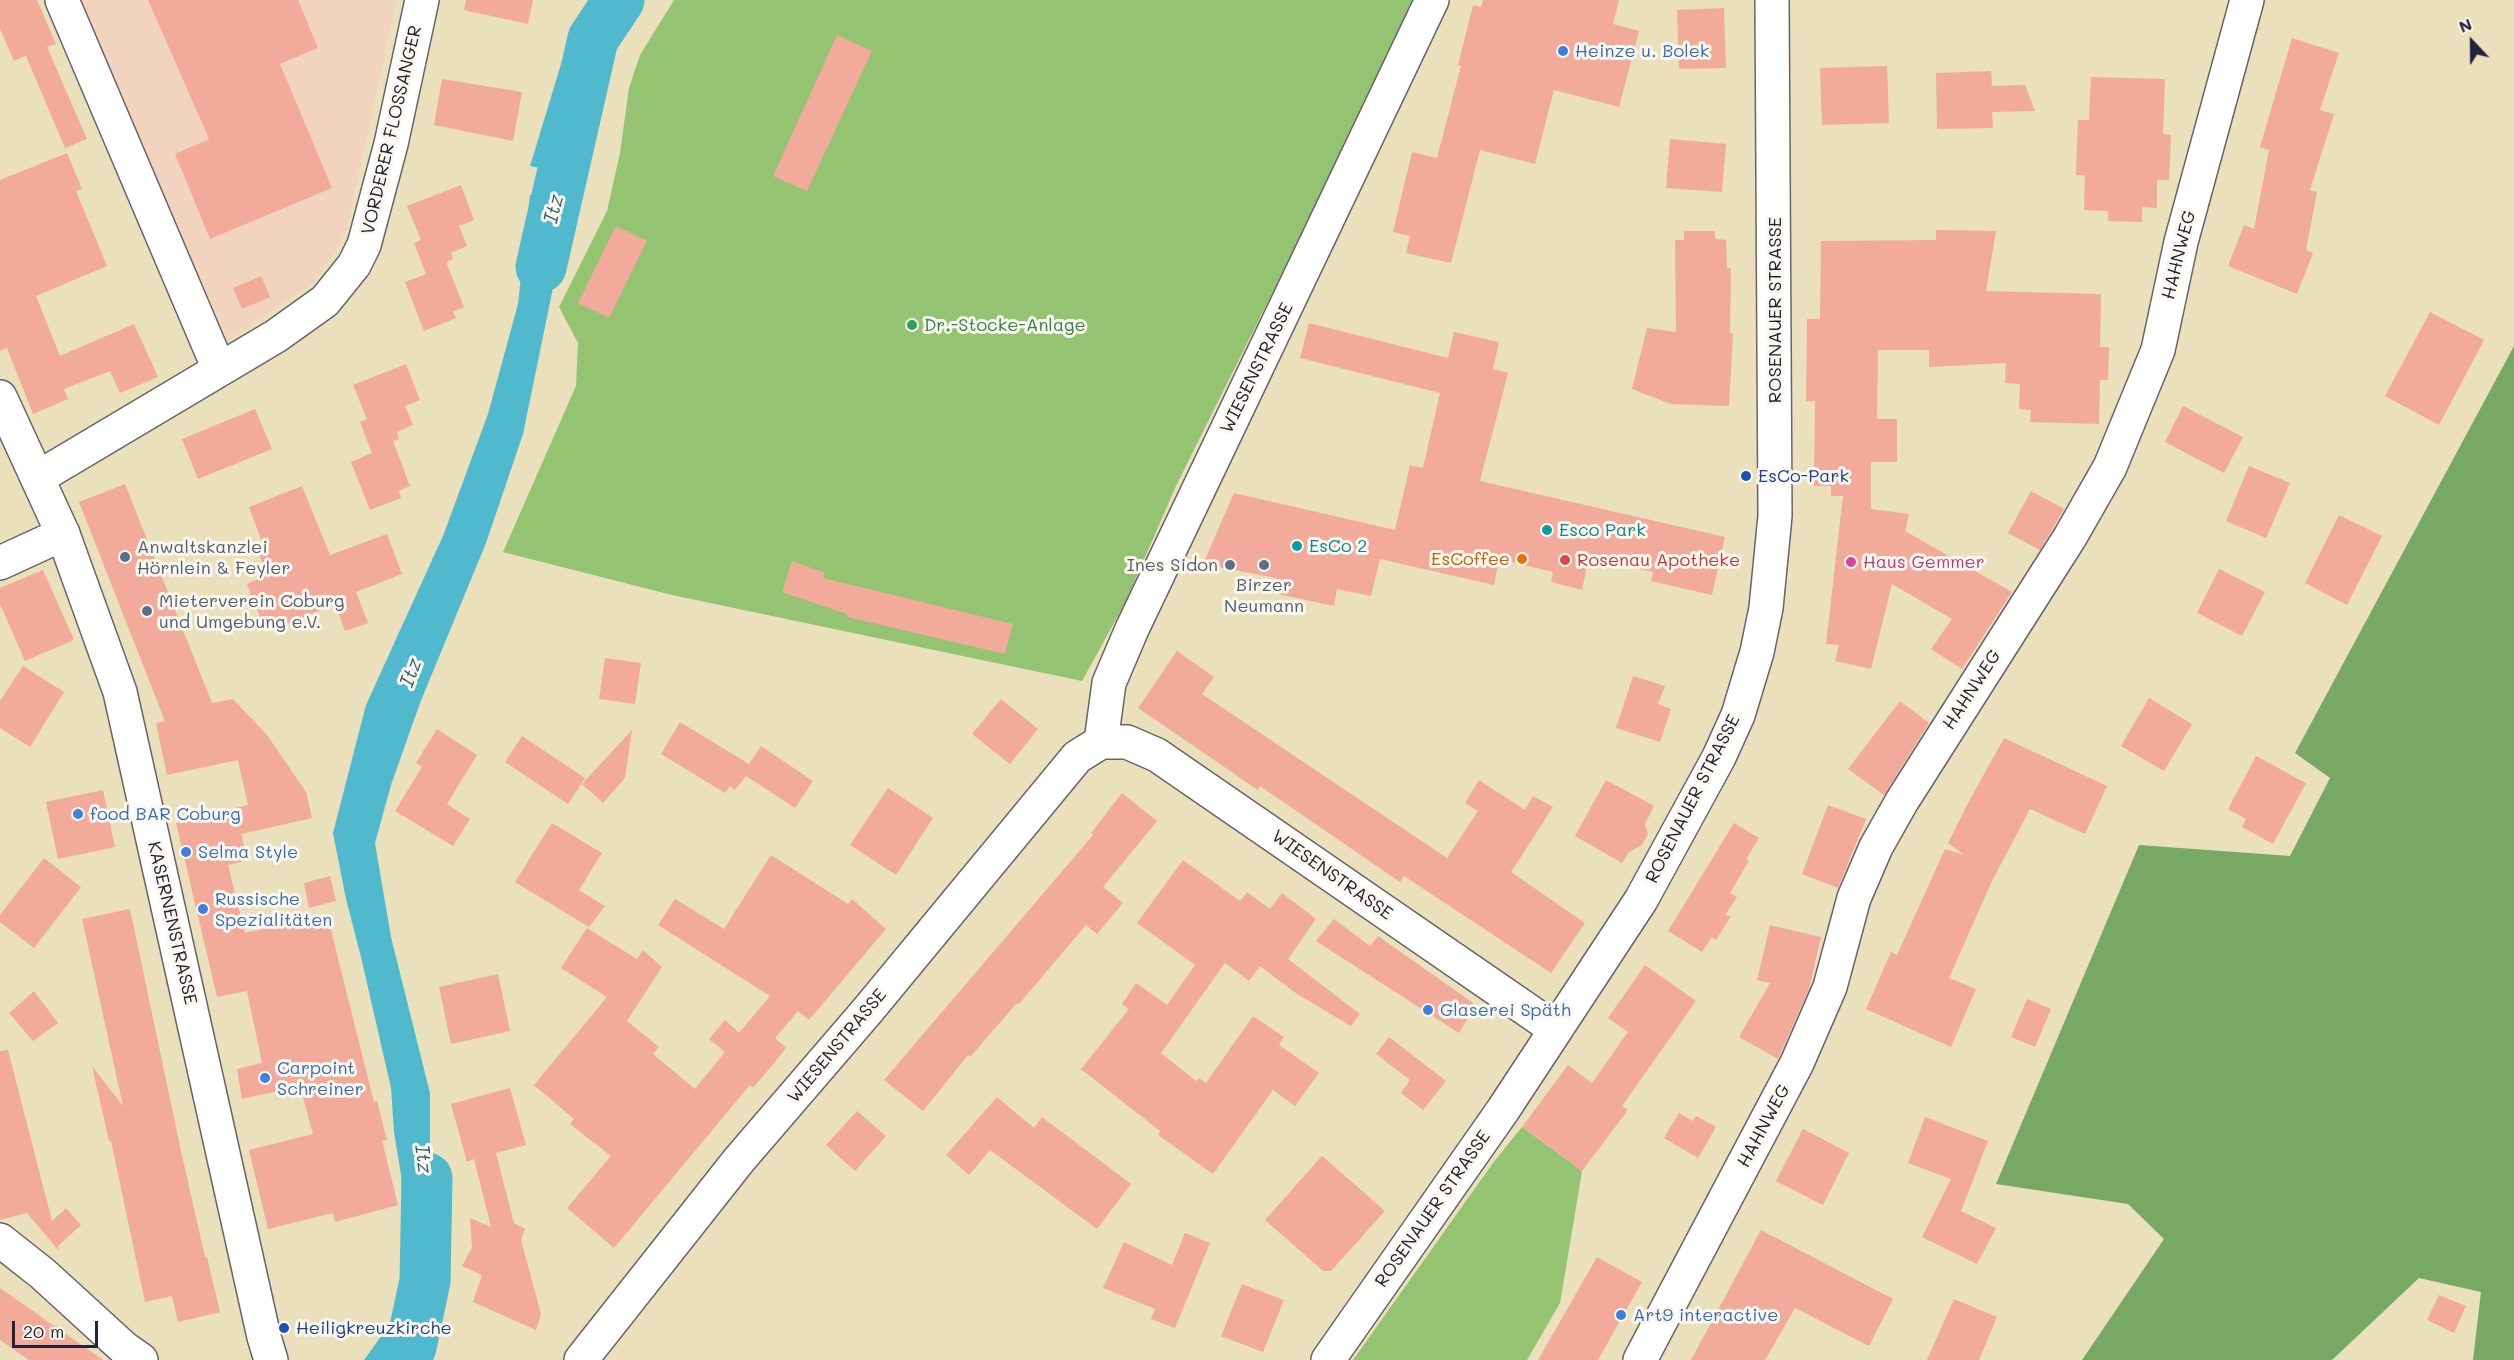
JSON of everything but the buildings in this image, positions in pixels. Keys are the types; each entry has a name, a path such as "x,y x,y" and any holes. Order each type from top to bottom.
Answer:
{"street":[{"path":"62,0 219,369"},
{"name":"VORDERER FLOSSANGER","path":"39,477 276,336 325,301 354,265 364,245 391,144 422,0"},
{"name":"WIESENSTRASSE","path":"1101,742 1109,683 1132,629 1432,0"},
{"name":"ROSENAUER STRASSE","path":"1328,1360 1503,1110 1641,900 1719,758 1738,715 1757,652 1772,563 1774,516 1772,0"},
{"name":"HAHNWEG","path":"1640,1360 1797,1063 1830,987 1854,898 1876,847 1902,801 2070,537 2110,467 2158,350 2181,242 2247,0"},
{"name":"KASERNENSTRASSE","path":"0,397 39,477 63,534 120,692 271,1360"},
{"path":"0,563 63,534"},
{"name":"WIESENSTRASSE","path":"581,1360 739,1160 875,1002 1077,757 1101,742 1127,742 1156,754 1555,1029"},
{"path":"0,1240 43,1274 124,1348 141,1360"}],"shaded area":[{"path":"81,0 396,0 347,229 331,259 313,283 225,343"}],"green space":[{"name":"Dr.-Stocke-Anlage","path":"674,0 1413,0 1350,137 1176,486 1125,603 1082,681 672,595 503,552 576,386 578,343 559,307 607,211 620,153 629,88 640,55"},
{"path":"2514,346 2514,1360 2473,1360 2481,1292 2419,1278 2332,1360 2082,1360 2164,1239 2128,1204 1996,1184 2139,845 2290,856 2330,778 2295,753"},
{"path":"1522,1127 1582,1171 1560,1303 1527,1360 1353,1360 1493,1163"}],"water":[{"path":"593,0 643,0 609,49 578,176 530,166 562,61"},
{"path":"530,195 571,200 523,434 486,543 420,703 391,785 375,843 391,937 430,1093 430,1152 452,1210 443,1252 404,1242 404,1193 394,1132 391,1088 346,899 333,833 366,705 443,536 488,414 518,304"},
{"path":"435,1332 427,1360 364,1360 382,1335"}],"waterway":[{"name":"Itz","path":"541,267 593,39 619,0"},
{"name":"Itz","path":"405,1360 411,1347 425,1281 427,1178"}],"place":[{"name":"Heinze u. Bolek","path":"1563,51"},
{"name":"Dr.-Stocke-Anlage","path":"912,325"},
{"name":"EsCo-Park","path":"1746,476"},
{"name":"Esco Park","path":"1547,530"},
{"name":"EsCo 2","path":"1297,546"},
{"name":"Anwaltskanzlei Hörnlein & Feyler","path":"125,557"},
{"name":"EsCoffee","path":"1522,559"},
{"name":"Rosenau Apotheke","path":"1565,560"},
{"name":"Haus Gemmer","path":"1851,562"},
{"name":"Ines Sidon","path":"1230,565"},
{"name":"Birzer Neumann","path":"1264,565"},
{"name":"Mieterverein Coburg und Umgebung e.V.","path":"147,611"},
{"name":"food BAR Coburg","path":"78,814"},
{"name":"Selma Style","path":"186,852"},
{"name":"Russische Spezialitäten","path":"203,909"},
{"name":"Glaserei Späth","path":"1428,1010"},
{"name":"Carpoint Schreiner","path":"265,1078"},
{"name":"Art9 interactive","path":"1621,1315"},
{"name":"Heiligkreuzkirche","path":"284,1328"}]}
